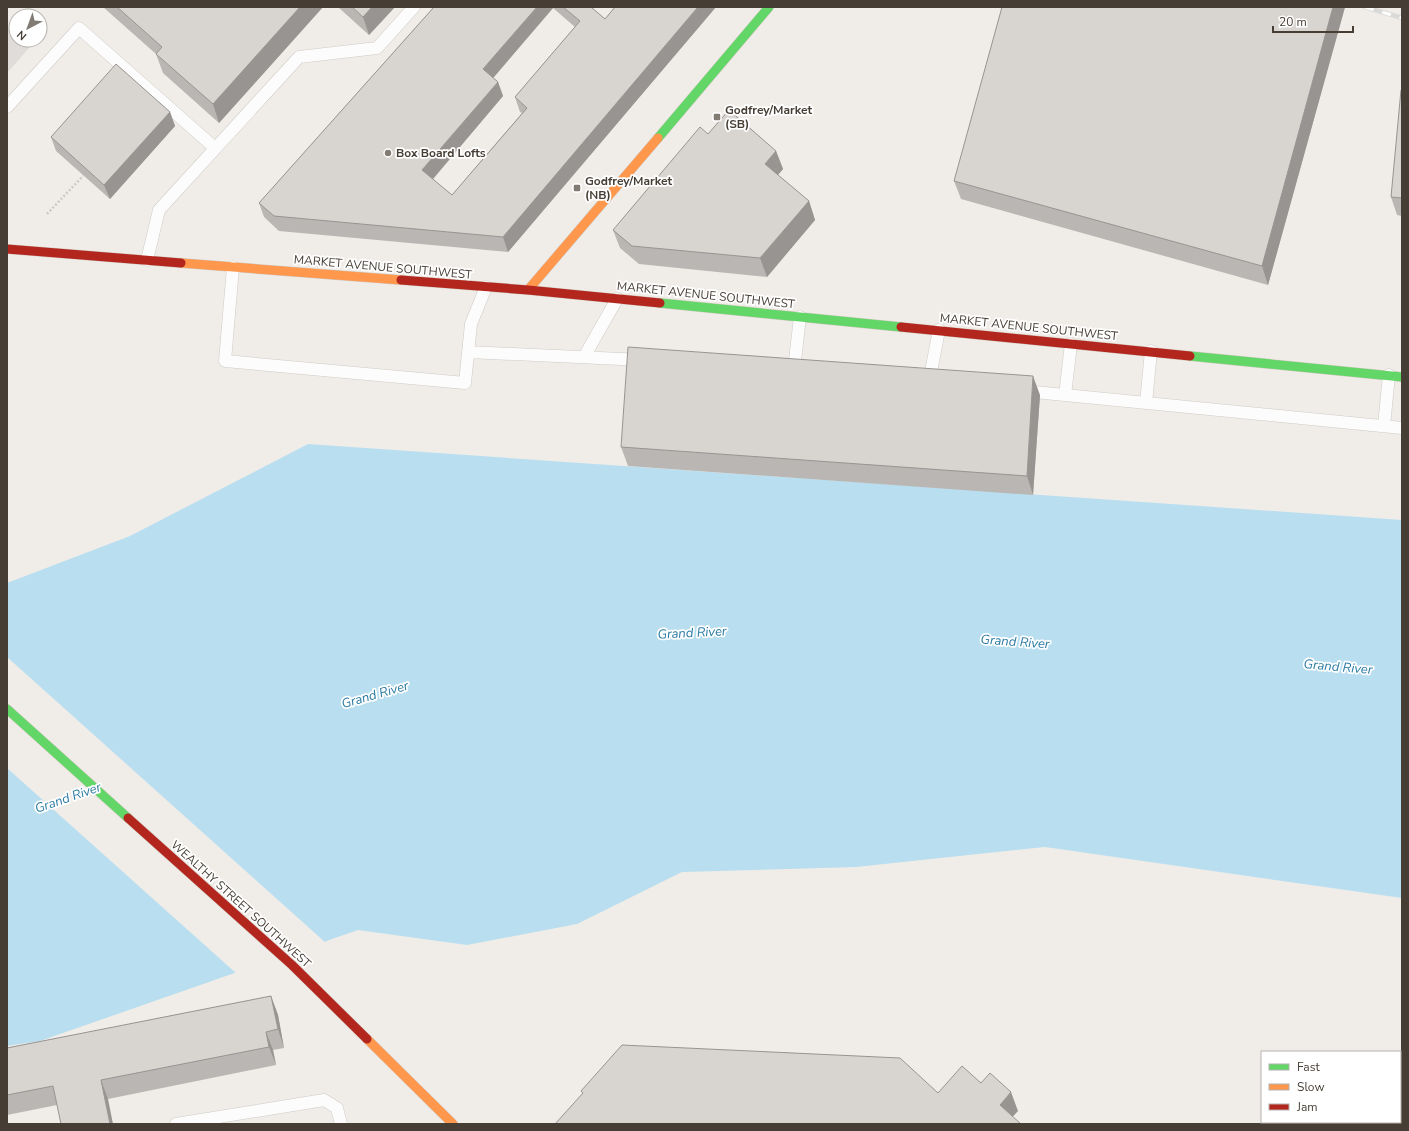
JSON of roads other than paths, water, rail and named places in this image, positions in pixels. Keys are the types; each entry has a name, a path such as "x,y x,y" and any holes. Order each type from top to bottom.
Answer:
{"main road":[{"path":"528,290 769,7"},
{"name":"MARKET AVENUE SOUTHWEST","path":"7,249 528,290 1402,377"},
{"name":"WEALTHY STREET SOUTHWEST","path":"7,709 292,965 453,1124"}],"lane":[{"path":"148,260 160,210 298,57 377,48 414,7"},
{"path":"7,107 79,28 215,148"},
{"path":"233,267 225,361 465,383 471,324 486,287"},
{"path":"584,357 617,299"},
{"path":"781,368 798,369 800,317"},
{"path":"939,330 925,382 944,384"},
{"path":"1065,395 1071,344"},
{"path":"468,352 653,361"},
{"path":"1146,403 1151,352"},
{"path":"1384,426 1389,375"},
{"path":"1012,390 1402,428"},
{"path":"176,1124 324,1100 337,1108 341,1124"}],"water":[{"name":"Grand River","path":"308,444 1402,520 1402,898 1045,847 856,867 682,872 577,924 467,945 358,930 40,1041 7,1046 7,583 130,536"}],"railway":[{"path":"1365,7 1402,18"}],"place":[{"name":"Godfrey/Market (SB)","path":"717,117"},
{"name":"Box Board Lofts","path":"388,153"},
{"name":"Godfrey/Market (NB)","path":"577,188"}]}
